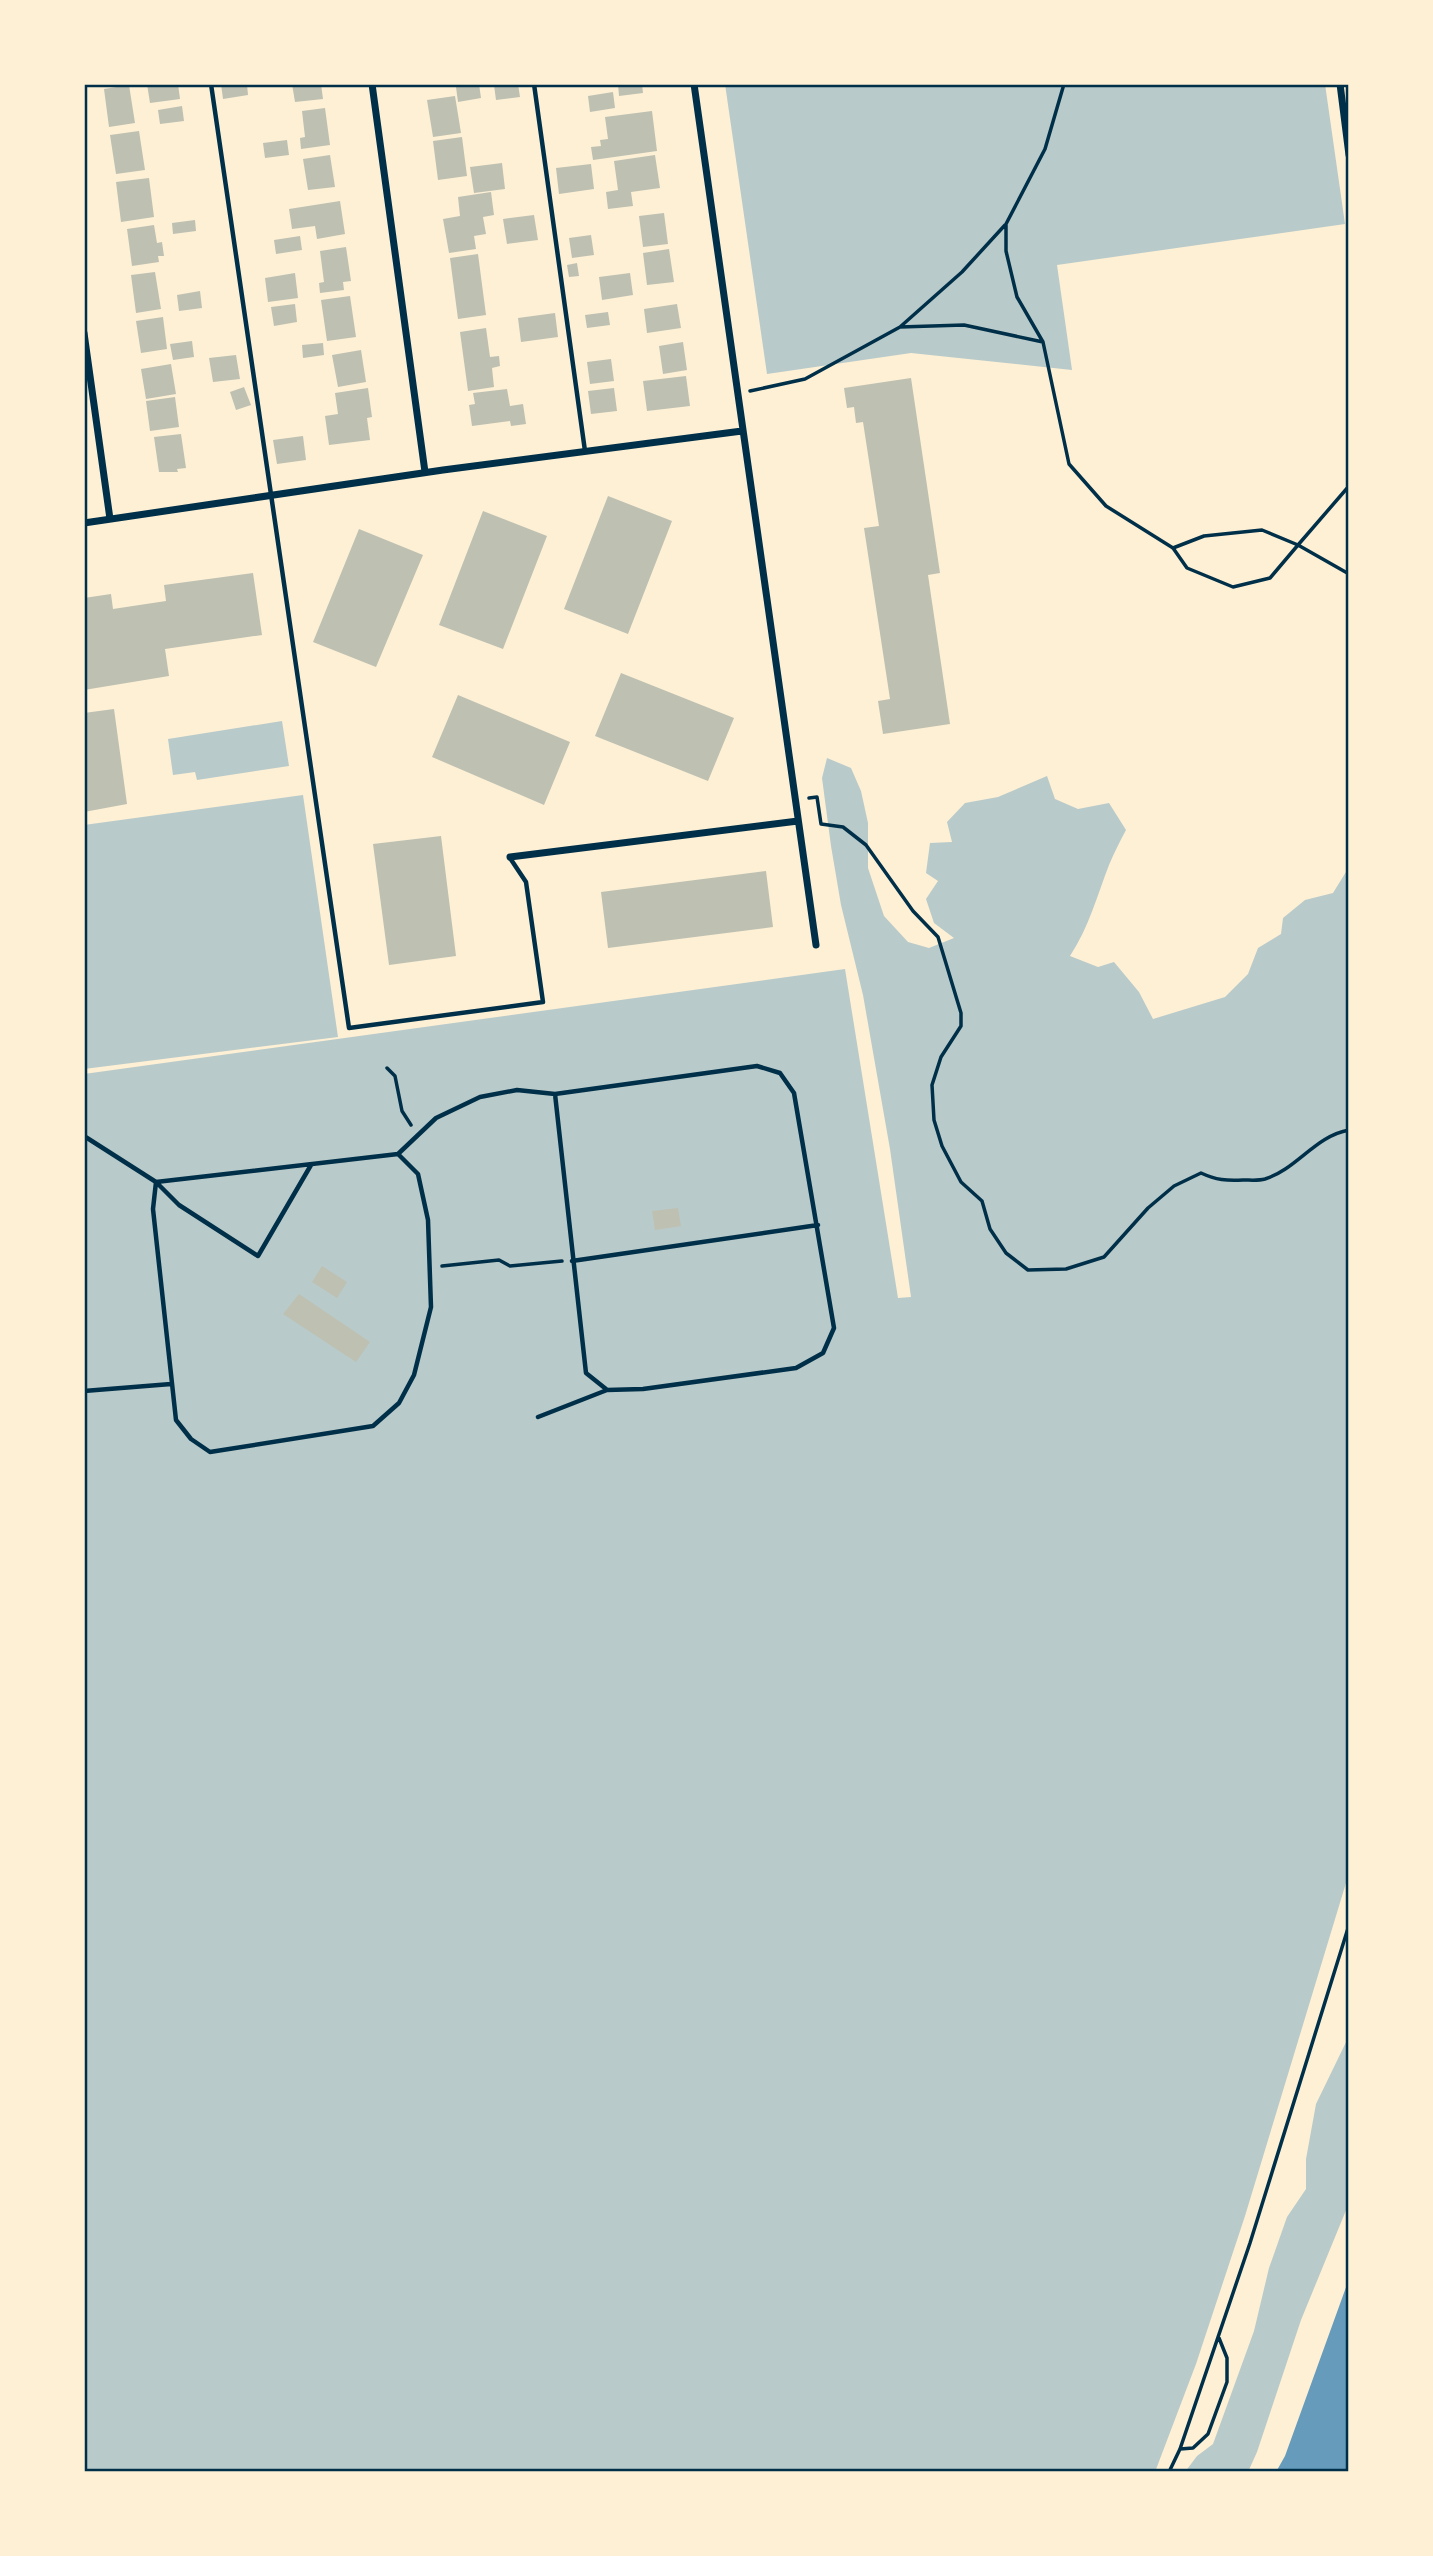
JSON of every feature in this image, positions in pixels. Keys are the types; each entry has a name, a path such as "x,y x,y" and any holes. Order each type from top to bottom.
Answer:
{"street":[{"path":"372,84 425,472"},
{"path":"694,84 816,945"},
{"path":"1340,84 1349,155"},
{"path":"84,332 110,519"},
{"path":"84,523 425,472 742,431"},
{"path":"510,857 798,821"}],"lane":[{"path":"211,84 349,1028 543,1002 526,882 510,857"},
{"path":"534,84 585,451"},
{"path":"156,1182 398,1154 436,1118 480,1097 517,1090 555,1094 757,1066 779,1073 794,1093 818,1225 834,1328 823,1353 796,1368 643,1389 607,1390 538,1417"},
{"path":"555,1094 586,1373 607,1390"},
{"path":"84,1136 156,1182 179,1205 258,1256 311,1166"},
{"path":"156,1182 153,1209 176,1420 191,1439 210,1452 373,1426 399,1403 414,1375 431,1307 428,1220 418,1174 398,1154"},
{"path":"572,1261 818,1225"},
{"path":"84,1391 171,1384"}],"path":[{"path":"737,394 805,379 900,327 962,272 1006,223 1045,149 1065,84"},
{"path":"1006,223 1006,251 1017,297 1043,342 1069,464 1106,506 1173,548 1187,568 1233,587 1270,578 1349,486"},
{"path":"900,327 964,325 1043,342"},
{"path":"1173,548 1204,536 1262,530 1298,545 1349,574"},
{"path":"794,799 817,797 821,824 843,827 866,845 913,911 938,937 961,1013 961,1026 941,1057 932,1085 934,1120 942,1146 961,1182 982,1201 990,1229 1006,1253 1028,1270 1066,1269 1104,1257 1148,1208 1174,1186 1201,1173 1217,1181 1262,1180 1282,1172 1307,1150 1335,1132 1349,1130"},
{"path":"387,1068 395,1076 402,1111 417,1136"},
{"path":"430,1267 499,1260 510,1266 572,1261"},
{"path":"1169,2472 1180,2449 1250,2243 1349,1925"},
{"path":"1180,2449 1193,2448 1208,2434 1227,2382 1227,2358 1218,2336"}],"shaded area":[{"path":"725,84 1325,84 1345,224 1057,265 1072,370 911,353 767,374"},
{"path":"282,721 289,766 197,780 195,772 173,775 168,739"},
{"path":"827,758 851,768 861,791 868,823 868,868 884,916 908,942 929,948 954,938 934,923 926,899 938,881 926,873 930,843 952,842 947,822 965,803 998,797 1047,776 1055,799 1078,809 1109,803 1126,830 1109,865 1088,923 1070,956 1098,967 1114,962 1139,992 1153,1019 1225,997 1248,974 1258,948 1281,934 1283,918 1305,900 1333,893 1349,867 1349,1873 1245,2216 1196,2364 1155,2472 84,2472 84,1074 845,969 898,1298 911,1297 890,1149 863,995 841,905 831,846 822,778"},
{"path":"303,795 338,1037 84,1069 84,825"},
{"path":"1349,2036 1349,2203 1301,2320 1257,2452 1248,2472 1185,2472 1197,2456 1213,2444 1254,2331 1269,2268 1287,2217 1306,2189 1306,2159 1316,2104"}],"water":[{"path":"1349,2279 1349,2472 1276,2472 1285,2456"}],"building":[{"path":"147,84 178,84 180,99 150,103"},
{"path":"221,84 247,84 248,95 223,99"},
{"path":"292,84 321,84 323,99 295,102"},
{"path":"479,84 481,98 458,102 456,87"},
{"path":"518,84 520,97 496,100 494,85"},
{"path":"618,84 642,84 643,93 619,96"},
{"path":"129,85 135,123 109,127 104,89"},
{"path":"613,92 615,108 590,112 588,96"},
{"path":"455,96 461,133 433,137 427,100"},
{"path":"182,106 184,121 160,124 158,110"},
{"path":"325,108 330,145 301,149 300,138 305,137 302,111"},
{"path":"652,111 657,151 593,160 591,147 601,146 600,140 608,139 605,117"},
{"path":"139,131 145,170 116,174 110,135"},
{"path":"462,137 467,176 438,180 433,141"},
{"path":"287,140 289,155 265,158 263,143"},
{"path":"330,155 335,187 308,190 303,159"},
{"path":"655,155 660,188 631,192 633,206 608,209 606,192 618,190 614,161"},
{"path":"502,163 505,189 474,193 470,167"},
{"path":"591,164 594,189 559,194 556,168"},
{"path":"149,178 154,217 121,222 116,182"},
{"path":"491,192 494,215 483,217 486,234 474,236 476,249 449,253 443,219 460,216 458,197"},
{"path":"340,201 345,234 317,239 315,226 292,229 289,209"},
{"path":"664,213 668,244 643,247 639,216"},
{"path":"534,215 538,240 507,244 503,219"},
{"path":"195,220 196,231 173,234 172,223"},
{"path":"154,225 157,243 162,242 164,256 158,256 159,262 132,266 127,229"},
{"path":"591,235 594,255 572,258 569,238"},
{"path":"300,236 302,250 276,254 274,240"},
{"path":"346,247 351,281 343,282 344,290 320,293 319,283 324,282 320,251"},
{"path":"669,249 674,282 647,285 643,253"},
{"path":"478,254 486,315 458,319 450,258"},
{"path":"577,263 579,276 569,277 567,265"},
{"path":"155,272 161,309 136,313 131,275"},
{"path":"295,273 298,298 268,302 265,278"},
{"path":"630,273 633,295 602,300 599,277"},
{"path":"200,291 202,308 179,311 177,295"},
{"path":"350,296 356,337 327,341 321,300"},
{"path":"295,304 297,322 274,326 271,307"},
{"path":"677,304 681,328 647,333 644,309"},
{"path":"608,312 610,325 587,328 585,315"},
{"path":"555,313 558,337 521,342 518,318"},
{"path":"163,317 167,349 141,353 136,321"},
{"path":"486,328 490,357 499,356 500,366 492,368 494,387 468,391 460,332"},
{"path":"192,341 194,357 173,360 170,344"},
{"path":"683,342 687,370 663,374 659,346"},
{"path":"323,343 324,355 303,358 302,345"},
{"path":"361,350 366,382 338,387 332,355"},
{"path":"236,355 240,379 213,382 209,358"},
{"path":"611,359 614,381 590,384 587,362"},
{"path":"171,364 176,394 146,399 141,369"},
{"path":"686,376 690,406 647,411 643,381"},
{"path":"911,378 940,573 928,575 950,724 883,734 878,701 890,699 864,528 879,526 863,422 856,423 854,407 847,408 844,388"},
{"path":"244,387 251,405 236,410 230,392"},
{"path":"368,388 372,417 367,418 370,440 329,445 325,416 338,414 335,393"},
{"path":"614,388 617,411 591,414 588,391"},
{"path":"507,389 510,406 523,404 526,424 511,426 510,421 472,426 469,405 475,404 473,393"},
{"path":"175,397 179,427 150,431 146,401"},
{"path":"181,434 186,468 177,469 178,472 159,472 154,437"},
{"path":"303,436 306,460 277,464 273,440"},
{"path":"608,496 672,521 628,634 564,609"},
{"path":"483,511 547,536 503,649 439,625"},
{"path":"359,529 423,555 376,667 313,642"},
{"path":"253,573 262,635 165,649 169,676 84,690 84,598 111,594 113,609 166,601 164,585"},
{"path":"621,673 734,718 708,781 595,736"},
{"path":"458,695 570,742 544,805 432,757"},
{"path":"114,709 127,804 84,812 84,713"},
{"path":"441,836 456,956 389,965 373,844"},
{"path":"766,871 773,927 608,948 601,892"},
{"path":"678,1208 681,1226 655,1230 652,1211"},
{"path":"322,1266 347,1282 337,1298 312,1282"},
{"path":"299,1294 370,1342 356,1362 283,1314"}]}
